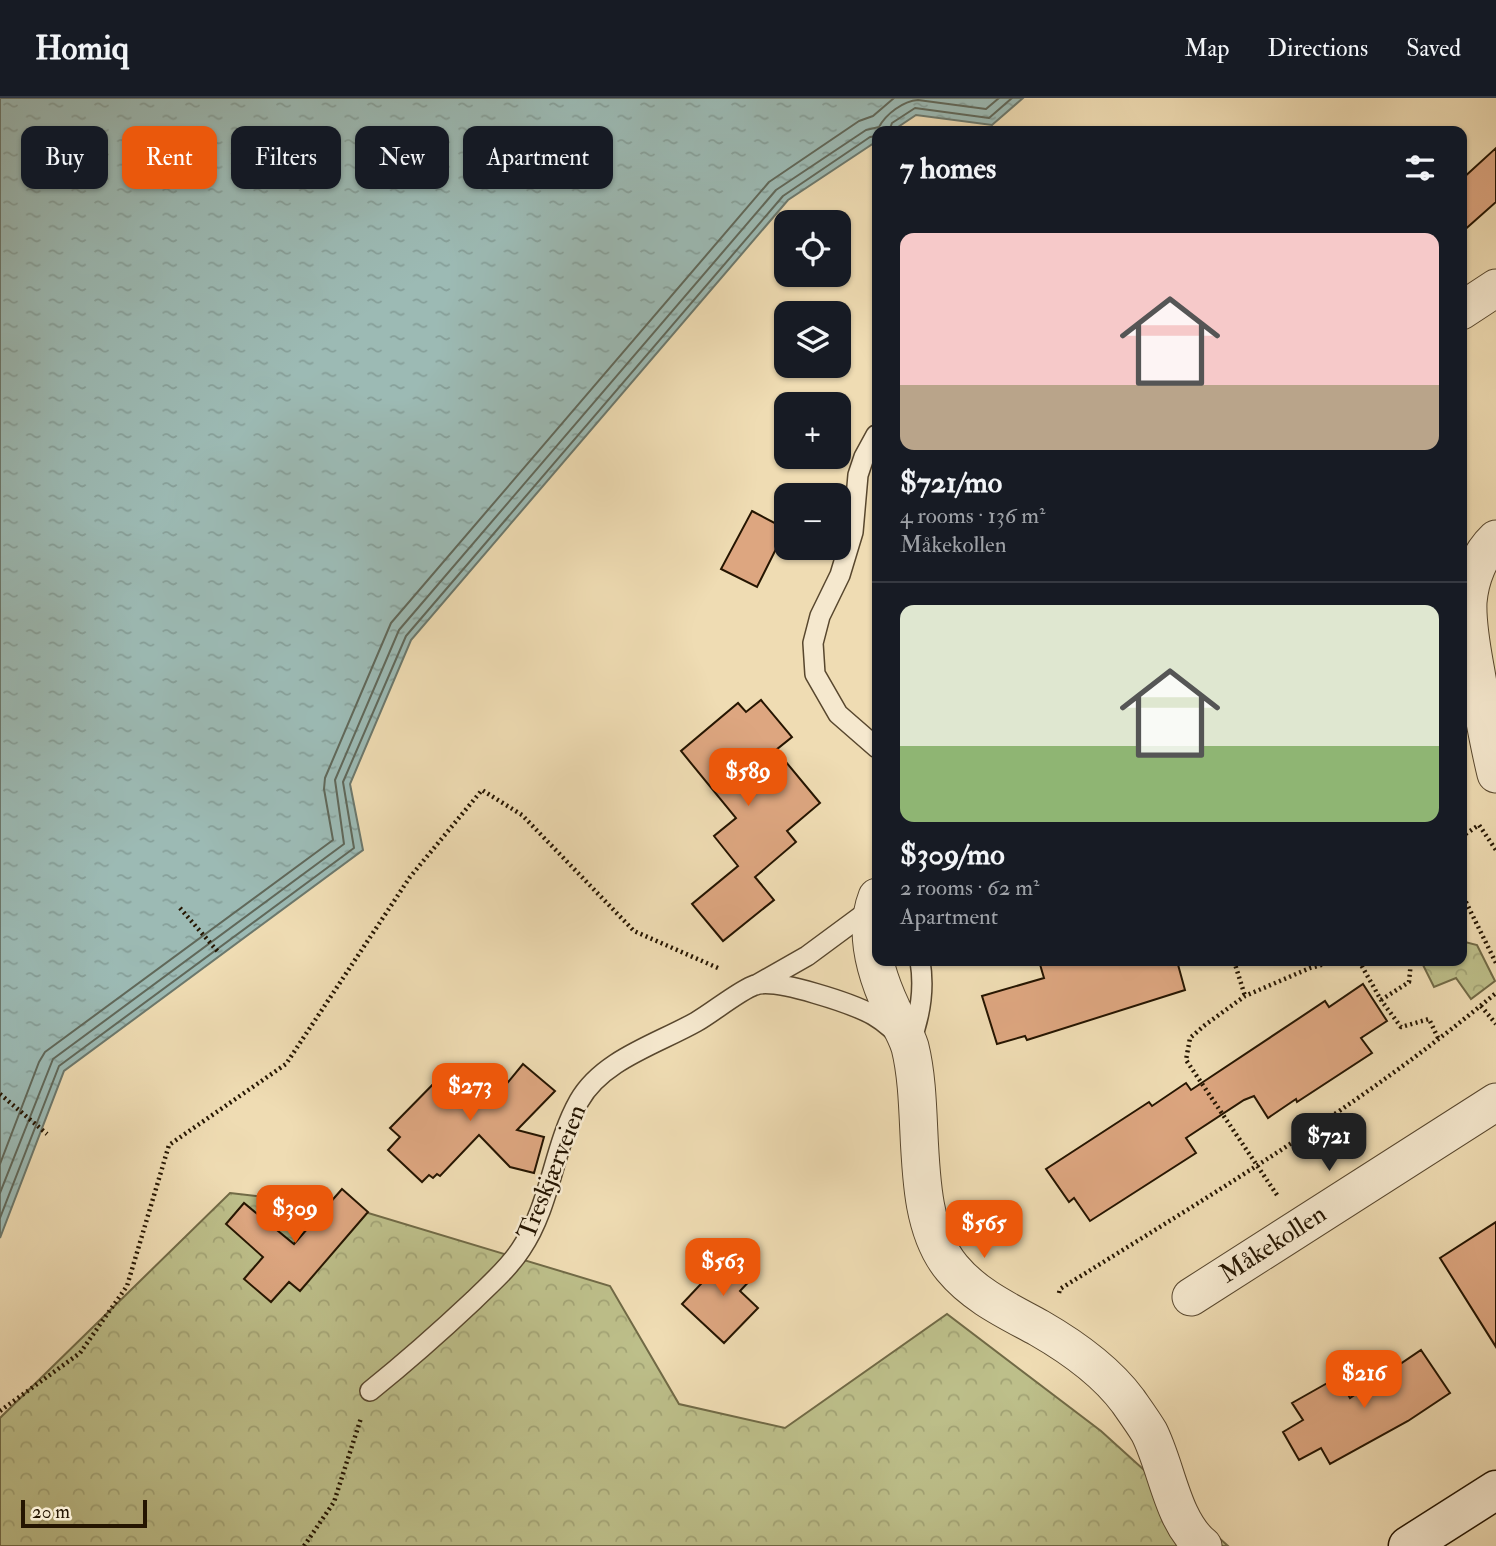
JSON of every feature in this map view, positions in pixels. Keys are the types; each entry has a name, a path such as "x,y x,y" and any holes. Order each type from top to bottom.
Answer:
{"main road":[{"path":"1408,1546 1496,1490"}],"street":[{"path":"1467,307 1496,288"},
{"path":"1496,539 1467,576 1471,639 1496,774"},
{"path":"872,925 872,945"},
{"path":"876,966 909,1046 917,1089 925,1202 930,1230 940,1253 954,1271 977,1292 1041,1330 1108,1376 1149,1433 1182,1519 1194,1539 1203,1546"},
{"name":"Måkekollen","path":"1191,1297 1496,1102"}],"lane":[{"path":"872,442 858,475 853,532 840,575 820,616 814,643 815,674 838,714 872,744"},
{"name":"Treskjærveien","path":"370,1391 426,1346 505,1270 522,1249 542,1204 571,1119 589,1086 606,1070 697,1021 807,956 872,904"},
{"path":"909,1046 922,1000 921,966"},
{"path":"756,985 785,987 818,995 870,1014 891,1026 909,1046"}],"path":[{"path":"0,1411 80,1353 127,1286 169,1144 286,1063 410,877 482,790 522,815 634,931 756,985"},
{"path":"1467,833 1479,825 1496,850"},
{"path":"1467,904 1496,963"},
{"path":"180,908 219,953"},
{"path":"1236,966 1245,996"},
{"path":"1298,1228 1259,1165 1186,1060 1190,1038 1205,1024 1245,996 1317,966"},
{"path":"1362,966 1381,1000 1401,1027 1429,1019 1439,1040"},
{"path":"1381,1000 1409,982 1411,966"},
{"path":"1060,1289 1259,1165 1373,1089 1496,993"},
{"path":"1481,1006 1496,1024"},
{"path":"0,1094 47,1134"},
{"path":"304,1546 334,1502 370,1391"}],"green space":[{"path":"1467,942 1477,945 1495,981 1471,999 1456,978 1434,987 1424,966 1467,966"},
{"path":"230,1193 345,1206 610,1286 679,1404 785,1428 947,1314 1101,1431 1228,1546 0,1546 0,1418"}],"water":[{"path":"0,98 1023,98 992,125 916,115 900,126 872,126 872,144 788,200 779,210 774,210 774,216 411,640 350,784 363,850 64,1071 0,1238"}],"building":[{"path":"1496,148 1496,202 1467,228 1467,175"},
{"path":"752,511 774,523 774,553 757,587 721,569"},
{"path":"761,700 792,737 776,750 820,803 787,831 796,842 755,877 774,900 723,941 692,904 738,866 714,836 736,818 681,751 738,703 746,712"},
{"path":"1040,966 1178,966 1185,990 1027,1040 1025,1036 997,1044 982,996 1044,978"},
{"path":"1363,984 1387,1021 1361,1038 1372,1053 1297,1102 1296,1099 1268,1118 1254,1096 1244,1100 1186,1138 1196,1153 1090,1221 1074,1198 1069,1202 1046,1169 1149,1102 1152,1106 1186,1083 1191,1090 1325,1001 1329,1007"},
{"path":"523,1064 555,1091 517,1130 544,1137 534,1173 510,1167 479,1135 440,1176 437,1174 433,1178 429,1175 422,1182 388,1150 400,1137 390,1128 450,1067 462,1078 468,1072 495,1098"},
{"path":"342,1189 368,1212 300,1291 289,1282 271,1302 244,1279 263,1257 226,1224 244,1203 294,1244"},
{"path":"1496,1222 1496,1347 1440,1258"},
{"path":"732,1251 756,1274 740,1291 758,1308 724,1343 682,1304"},
{"path":"1421,1350 1450,1393 1408,1421 1330,1464 1321,1448 1299,1460 1283,1432 1303,1420 1292,1403 1338,1377 1350,1398"}]}
